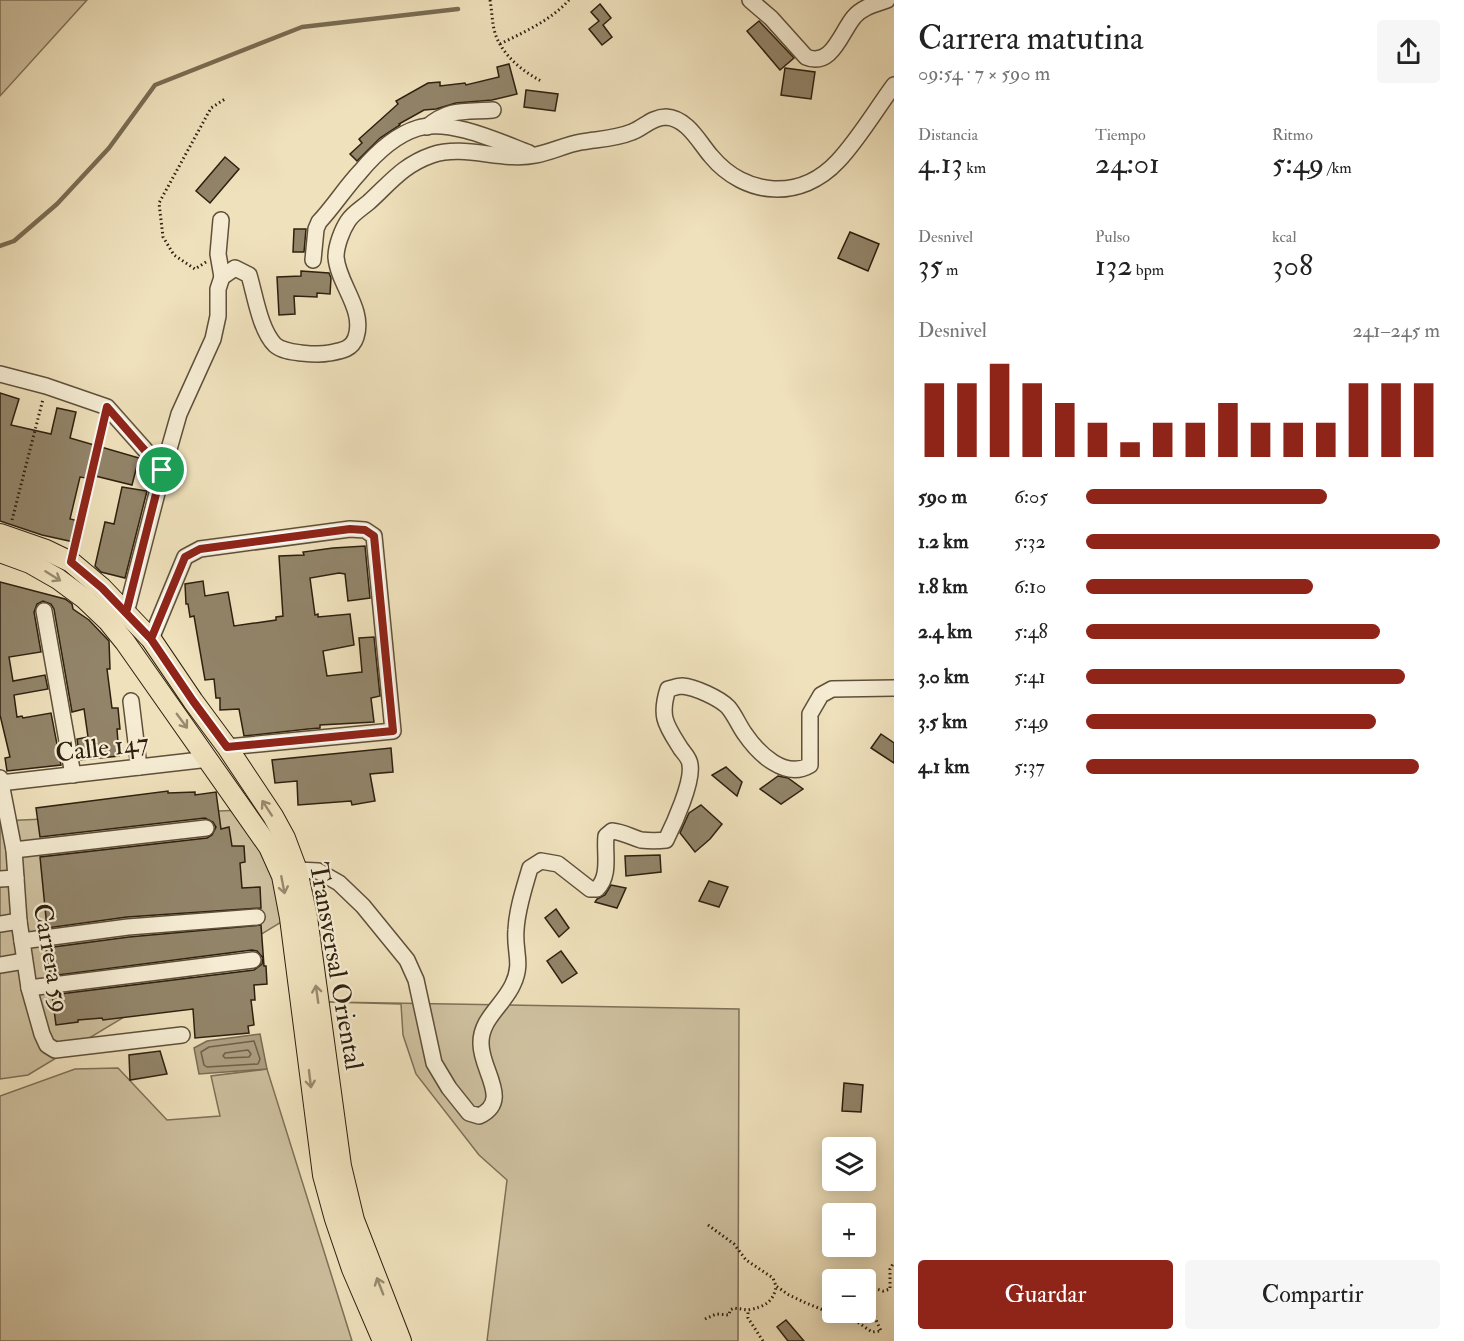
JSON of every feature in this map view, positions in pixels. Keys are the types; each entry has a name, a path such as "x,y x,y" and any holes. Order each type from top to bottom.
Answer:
{"main road":[{"name":"Transversal Oriental","path":"3,541 46,549 71,562 102,588 151,639 227,747 285,838 297,870 307,917 341,1166 354,1220 401,1341"},
{"name":"Transversal Oriental","path":"3,541 30,563 86,599 108,621 209,759 269,847 282,876 290,918 323,1175 352,1269 383,1341"}],"street":[{"path":"750,0 771,18 806,57 813,61 820,59 838,44 855,16 868,7 887,0"},
{"path":"222,277 235,268 249,275 264,327 275,345 287,351 321,355 345,350 355,340 358,327 353,304 341,277 336,256 338,243 348,222 357,212 400,172 417,161 435,154 450,152 515,157 534,155 579,142 617,137 634,131 653,120 666,117 685,125 720,166 736,179 768,189 792,187 814,180 838,162 894,85"},
{"path":"427,127 440,116 451,113 493,110"},
{"path":"313,260 316,229 319,222 361,170 394,139 419,128 439,126 466,131 534,155"},
{"path":"126,613 162,470 179,414 213,339 218,315 218,289 222,277 218,254 221,220"},
{"path":"0,374 46,386 107,407 162,470"},
{"path":"151,639 185,557 200,549 350,529 365,530 374,536 393,731 227,747"},
{"path":"44,611 73,775"},
{"path":"297,870 318,871 329,875 339,883 363,906 406,960 416,980 434,1063 449,1088 469,1113 479,1116 489,1112 495,1103 495,1096 485,1068 481,1042 484,1026 514,984 519,963 515,934 517,913 530,868 541,861 558,864 590,889 597,889 602,884 606,873 606,836 612,831 621,831 639,839 666,840 677,818 689,777 690,764 664,722 664,703 668,689 682,686 720,700 730,709 745,735 770,760 784,768 798,770 810,765 810,714 821,695 832,689 894,688"},
{"path":"131,701 139,767"},
{"name":"Calle 147","path":"0,781 209,759"},
{"name":"Carrera 59","path":"0,781 5,829 14,850 24,961 29,988 47,1045 55,1050 182,1035"},
{"path":"14,850 206,828"},
{"path":"0,879 16,878"},
{"path":"22,941 128,927 257,917"},
{"path":"0,924 20,921"},
{"path":"29,988 253,960"},
{"path":"0,965 24,961"}],"path":[{"path":"490,0 495,32 500,44 523,71 541,81"},
{"path":"500,44 536,26 562,8 569,0"},
{"path":"218,254 195,270 174,255 162,237 159,203 211,108 225,99"},
{"path":"3,541 46,386"},
{"path":"71,562 107,407"},
{"path":"705,1319 716,1314 729,1315 730,1310 734,1308 748,1310 770,1302 775,1295 776,1286 773,1278 746,1260 734,1244 708,1225"},
{"path":"776,1286 806,1303 838,1316 850,1317 872,1332 881,1331 869,1304 870,1287 883,1291 891,1289 890,1269 894,1262"},
{"path":"748,1310 748,1318 763,1341"}],"shaded area":[{"path":"0,0 87,0 0,96"},
{"path":"241,810 279,877 288,918 28,1075 0,1079 0,821"},
{"path":"328,1002 739,1009 738,1341 487,1341 507,1180 479,1155 416,1074 403,1035 401,1004"},
{"path":"118,1068 167,1120 220,1116 211,1076 267,1069 352,1341 0,1341 0,1096 75,1069"}],"water":[{"path":"260,1034 267,1069 199,1074 194,1048 207,1041"}],"building":[{"path":"600,4 611,18 603,25 612,37 602,45 589,29 599,21 591,12"},
{"path":"759,21 794,58 780,70 747,31"},
{"path":"509,64 517,94 424,110 380,138 357,161 350,154 362,143 359,139 398,104 396,101 428,83 440,82 440,86 465,83 466,85 499,77 497,67"},
{"path":"785,68 815,72 811,99 781,95"},
{"path":"526,90 558,94 555,111 524,107"},
{"path":"225,157 239,169 210,203 196,191"},
{"path":"294,229 306,229 304,252 293,252"},
{"path":"850,232 879,244 868,271 838,258"},
{"path":"301,271 329,273 330,294 317,293 317,297 294,296 295,314 279,315 277,277 301,276"},
{"path":"0,393 19,399 11,425 51,434 57,408 76,412 70,438 139,458 132,485 87,474 86,478 80,477 70,519 79,521 74,542 42,535 0,521"},
{"path":"122,487 147,491 125,578 101,572 95,566 105,522 114,524"},
{"path":"365,546 370,598 348,601 345,574 310,578 315,615 318,614 318,617 350,614 354,645 323,651 327,676 362,672 359,638 374,637 380,696 371,698 374,722 320,725 320,728 244,736 239,709 220,710 220,698 216,698 214,679 205,680 194,616 190,617 188,604 186,604 185,584 203,581 205,596 228,592 234,626 276,620 276,617 283,616 279,556 304,555 303,552"},
{"path":"0,582 65,599 109,641 110,669 107,669 112,708 118,708 119,756 80,760 77,739 88,737 84,709 72,712 54,609 51,604 43,601 37,604 34,612 41,652 9,657 13,681 45,675 48,689 14,695 17,717 51,713 61,765 7,771 5,758 10,757 0,715"},
{"path":"881,734 894,743 894,763 871,748"},
{"path":"391,748 393,772 370,774 375,801 352,805 351,801 298,805 297,781 275,783 272,760"},
{"path":"726,767 742,782 737,796 712,775"},
{"path":"778,776 788,778 803,789 781,804 760,789"},
{"path":"168,791 168,793 195,792 195,795 216,792 221,829 229,827 232,846 244,846 245,862 240,863 242,888 260,887 261,908 127,917 47,928 40,857 207,838 212,835 216,827 213,822 205,818 40,837 36,808"},
{"path":"701,805 722,824 695,852 680,833 689,813"},
{"path":"660,855 661,872 626,876 625,856"},
{"path":"709,881 728,887 719,907 699,901"},
{"path":"611,885 626,888 617,908 595,902 605,895"},
{"path":"556,909 569,928 559,937 545,918"},
{"path":"261,925 267,984 254,985 255,1000 251,1000 254,1025 248,1026 249,1033 195,1038 193,1009 103,1020 102,1018 78,1020 78,1022 56,1025 52,995 254,970 262,964 263,958 257,951 252,950 50,976 46,948 129,937"},
{"path":"561,951 577,973 562,983 547,961"},
{"path":"160,1051 167,1074 130,1080 129,1055"},
{"path":"844,1083 863,1085 861,1112 842,1111"},
{"path":"786,1320 804,1341 788,1341 777,1327"}],"waterway":[{"path":"0,246 14,241 57,204 109,148 155,85 302,27 458,9"}],"route":[{"path":"162,470 107,407 71,562 102,588 151,639 227,747 393,731 374,536 365,530 350,529 200,549 185,557 151,639 126,613 162,470"}]}
